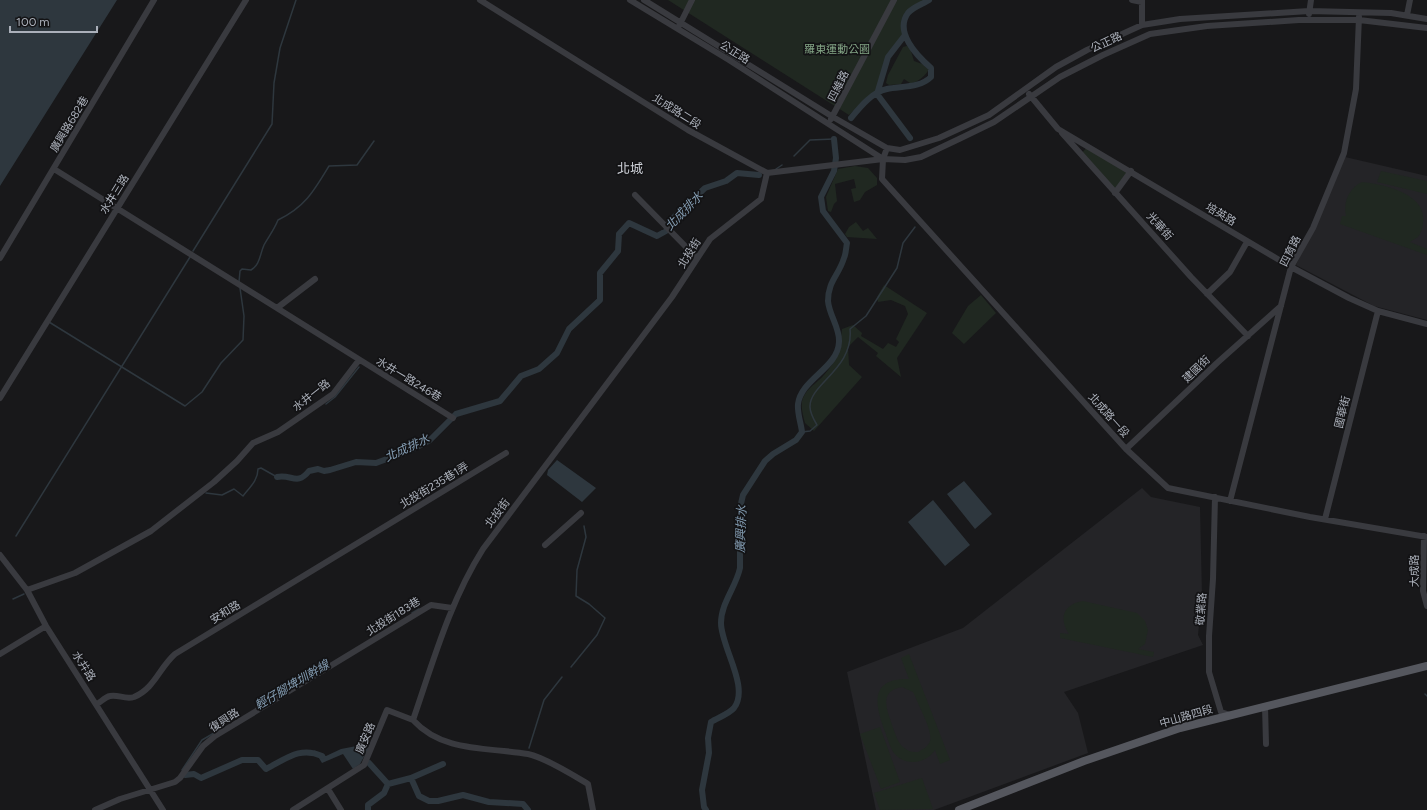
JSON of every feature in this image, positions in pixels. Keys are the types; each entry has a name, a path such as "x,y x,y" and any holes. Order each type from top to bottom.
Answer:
{"main road":[{"name":"中山路四段","path":"959,810 1084,761 1180,728 1427,666"}],"street":[{"name":"廣興路682巷","path":"0,258 154,0"},
{"name":"水井三路","path":"0,398 246,0"},
{"name":"北成路二段","path":"480,0 688,130 767,173"},
{"name":"公正路","path":"630,0 883,159 905,160 926,154 994,122 1060,77 1103,54 1150,34 1207,26 1308,20 1359,20 1427,28"},
{"name":"公正路","path":"644,0 832,117 887,148 900,150 939,138 989,115 1056,67 1087,50 1142,25 1180,19 1309,11 1359,11 1407,15 1427,19"},
{"path":"678,29 692,0"},
{"name":"四維路","path":"832,117 894,0"},
{"path":"1132,0 1142,1 1142,25"},
{"path":"1308,20 1311,0"},
{"path":"1407,15 1410,0"},
{"name":"四育路","path":"1230,501 1292,268 1313,228 1344,153 1356,89 1359,11"},
{"name":"培英路","path":"1025,90 1058,129 1131,171 1247,242 1349,298 1378,311 1427,324"},
{"path":"828,124 832,117"},
{"name":"光華街","path":"1058,129 1207,294 1248,336"},
{"name":"北成路一段","path":"887,148 883,159 882,179 1126,449 1168,488 1230,501 1426,537"},
{"path":"767,173 883,159"},
{"path":"54,169 359,360"},
{"path":"1115,193 1131,171"},
{"name":"北投街","path":"413,720 452,608 483,549 672,297 710,239 762,199 767,173"},
{"path":"636,195 697,258"},
{"path":"1207,294 1230,272 1247,242"},
{"path":"277,308 315,278"},
{"name":"建國街","path":"1126,449 1217,363 1281,306"},
{"name":"國華街","path":"1325,518 1378,311"},
{"name":"水井一路246巷","path":"359,360 451,417"},
{"name":"水井一路","path":"27,590 75,573 151,531 214,482 254,443 278,432 333,394 359,360"},
{"name":"北投街235巷1弄","path":"373,534 506,453"},
{"name":"敬業路","path":"1215,498 1213,579 1209,636 1209,672 1220,712 1230,715"},
{"path":"545,546 581,513"},
{"name":"安和路","path":"97,704 108,696 115,695 122,698 134,697 153,684 166,662 175,654 373,534"},
{"name":"大成路","path":"1426,537 1423,591 1427,606"},
{"name":"水井路","path":"0,555 27,590 46,626 163,810"},
{"name":"北投街183巷","path":"367,644 431,604 452,608"},
{"path":"0,654 46,626"},
{"name":"復興路","path":"95,810 120,799 175,782 180,778 203,746 215,736 367,644"},
{"path":"1265,706 1266,744"},
{"name":"廣安路","path":"293,810 364,765 386,710 413,720"},
{"path":"413,720 420,728 446,743 474,748 530,754 556,766 588,784 593,810"},
{"path":"328,789 341,810"}],"shaded area":[{"path":"0,0 117,0 0,186"},
{"path":"1345,157 1427,176 1427,320 1374,306 1296,265"},
{"path":"557,460 596,488 582,502 547,475 548,470"},
{"path":"964,481 992,514 975,529 947,494"},
{"path":"1142,488 1151,497 1200,507 1202,595 1198,635 1203,645 1064,692 1078,713 1088,753 934,810 876,810 847,672 963,628"},
{"path":"933,500 970,545 945,566 908,522"},
{"path":"371,744 360,764 353,769 343,754 322,763 314,750 326,756 341,749"}],"green space":[{"name":"羅東運動公園","path":"668,0 925,0 903,16 902,36 884,66 879,88 849,115"},
{"path":"907,46 910,48 914,61 925,65 929,69 924,76 916,82 910,83 904,79 901,84 889,85 886,83 888,75 903,47"},
{"path":"1088,146 1131,171 1115,193 1081,154"},
{"path":"855,166 868,168 877,178 877,185 865,192 860,200 854,202 851,189 856,188 854,179 835,184 837,201 831,212 828,211 826,197 838,169"},
{"path":"1381,171 1427,181 1427,194 1377,182"},
{"path":"1362,182 1392,188 1402,192 1418,204 1422,212 1422,228 1418,237 1410,242 1427,249 1427,255 1340,224 1342,216 1346,216 1345,206 1350,192"},
{"path":"856,222 863,231 868,228 877,239 847,237 845,234 849,227"},
{"path":"884,285 927,313 897,358 901,377 876,356 878,353 858,337 848,347 849,365 862,377 814,431 805,423 802,410 802,401 807,391 832,365 839,348 842,329 853,325 862,333 861,336 883,349 888,343 896,347 899,342 896,339 908,314 905,306 891,300 878,302 877,297"},
{"path":"981,295 996,313 964,344 952,333 968,306"},
{"path":"1083,601 1137,613 1145,621 1148,630 1145,644 1138,649 1154,652 1153,657 1060,638 1060,633 1069,634 1064,623 1064,617 1067,609 1071,605"},
{"path":"909,654 950,760 940,764 935,750 931,755 920,761 907,761 896,755 892,750 878,710 877,701 878,694 882,687 897,680 909,679 901,658","holes":["902,687 913,692 928,725 930,737 928,745 918,752 909,751 899,742 895,734 886,703 889,693 894,689"]},
{"path":"880,727 900,782 881,789 860,734"},
{"path":"922,778 933,809 880,810 874,793"}],"waterway":[{"path":"193,251 272,124 274,83 280,48 296,0"},
{"path":"851,118 858,109 876,93 887,89 916,85 927,81 931,77 931,68 909,43 905,36 904,28 904,20 908,13 915,7 929,0"},
{"path":"905,35 888,57 877,94 910,138"},
{"name":"北成排水","path":"794,156 810,140 834,139"},
{"name":"廣興排水","path":"706,810 704,807 702,790 709,753 708,738 711,722 732,710 738,699 739,689 737,678 722,633 721,623 723,609 740,568 740,508 743,495 765,461 773,454 796,440 802,432 798,407 801,395 812,380 833,359 839,342 838,332 830,311 828,294 845,256 847,243 823,211 821,197 834,171 836,158 834,139"},
{"path":"239,282 240,271 242,269 251,270 256,265 264,245 278,220 295,210 308,198 329,166 357,165 374,141"},
{"name":"北成排水","path":"776,169 782,165"},
{"name":"北成排水","path":"277,477 282,476 298,479 309,471 318,469 324,471 330,470 356,462 376,463 411,450 430,440 456,414 500,401 521,376 539,369 557,353 569,329 600,300 600,273 618,251 619,234 629,223 657,236 666,231 670,221 705,188 726,181 737,173 759,175"},
{"path":"802,432 810,431 817,425 810,409 812,399 816,391 839,365 845,355 849,343 850,329 866,316 897,268 903,243 915,227"},
{"path":"16,536 190,257"},
{"path":"49,322 185,406 202,392 221,363 243,340 244,316 240,288"},
{"path":"326,404 335,397 359,367"},
{"name":"北成排水","path":"206,493 222,495 234,489 243,496 255,480 258,469 261,468 277,477"},
{"path":"571,667 597,635 605,618 589,604 576,596 577,570 586,537 584,526"},
{"path":"13,599 24,594"},
{"name":"輕仔腳埤圳幹線","path":"412,613 419,609"},
{"path":"529,748 544,700 562,677"},
{"name":"輕仔腳埤圳幹線","path":"182,770 202,740 221,729"},
{"path":"185,775 194,774 201,778 242,760 258,760 266,769 300,753 307,752 322,756"},
{"name":"廣興排水","path":"369,763 388,784"},
{"path":"411,778 443,764"},
{"name":"廣興排水","path":"388,784 411,778 419,796 429,801 438,801 463,795 489,802 523,804 528,810"},
{"path":"368,810 368,805 384,793 388,784"}],"district":[{"name":"北城","path":"630,168"}]}
